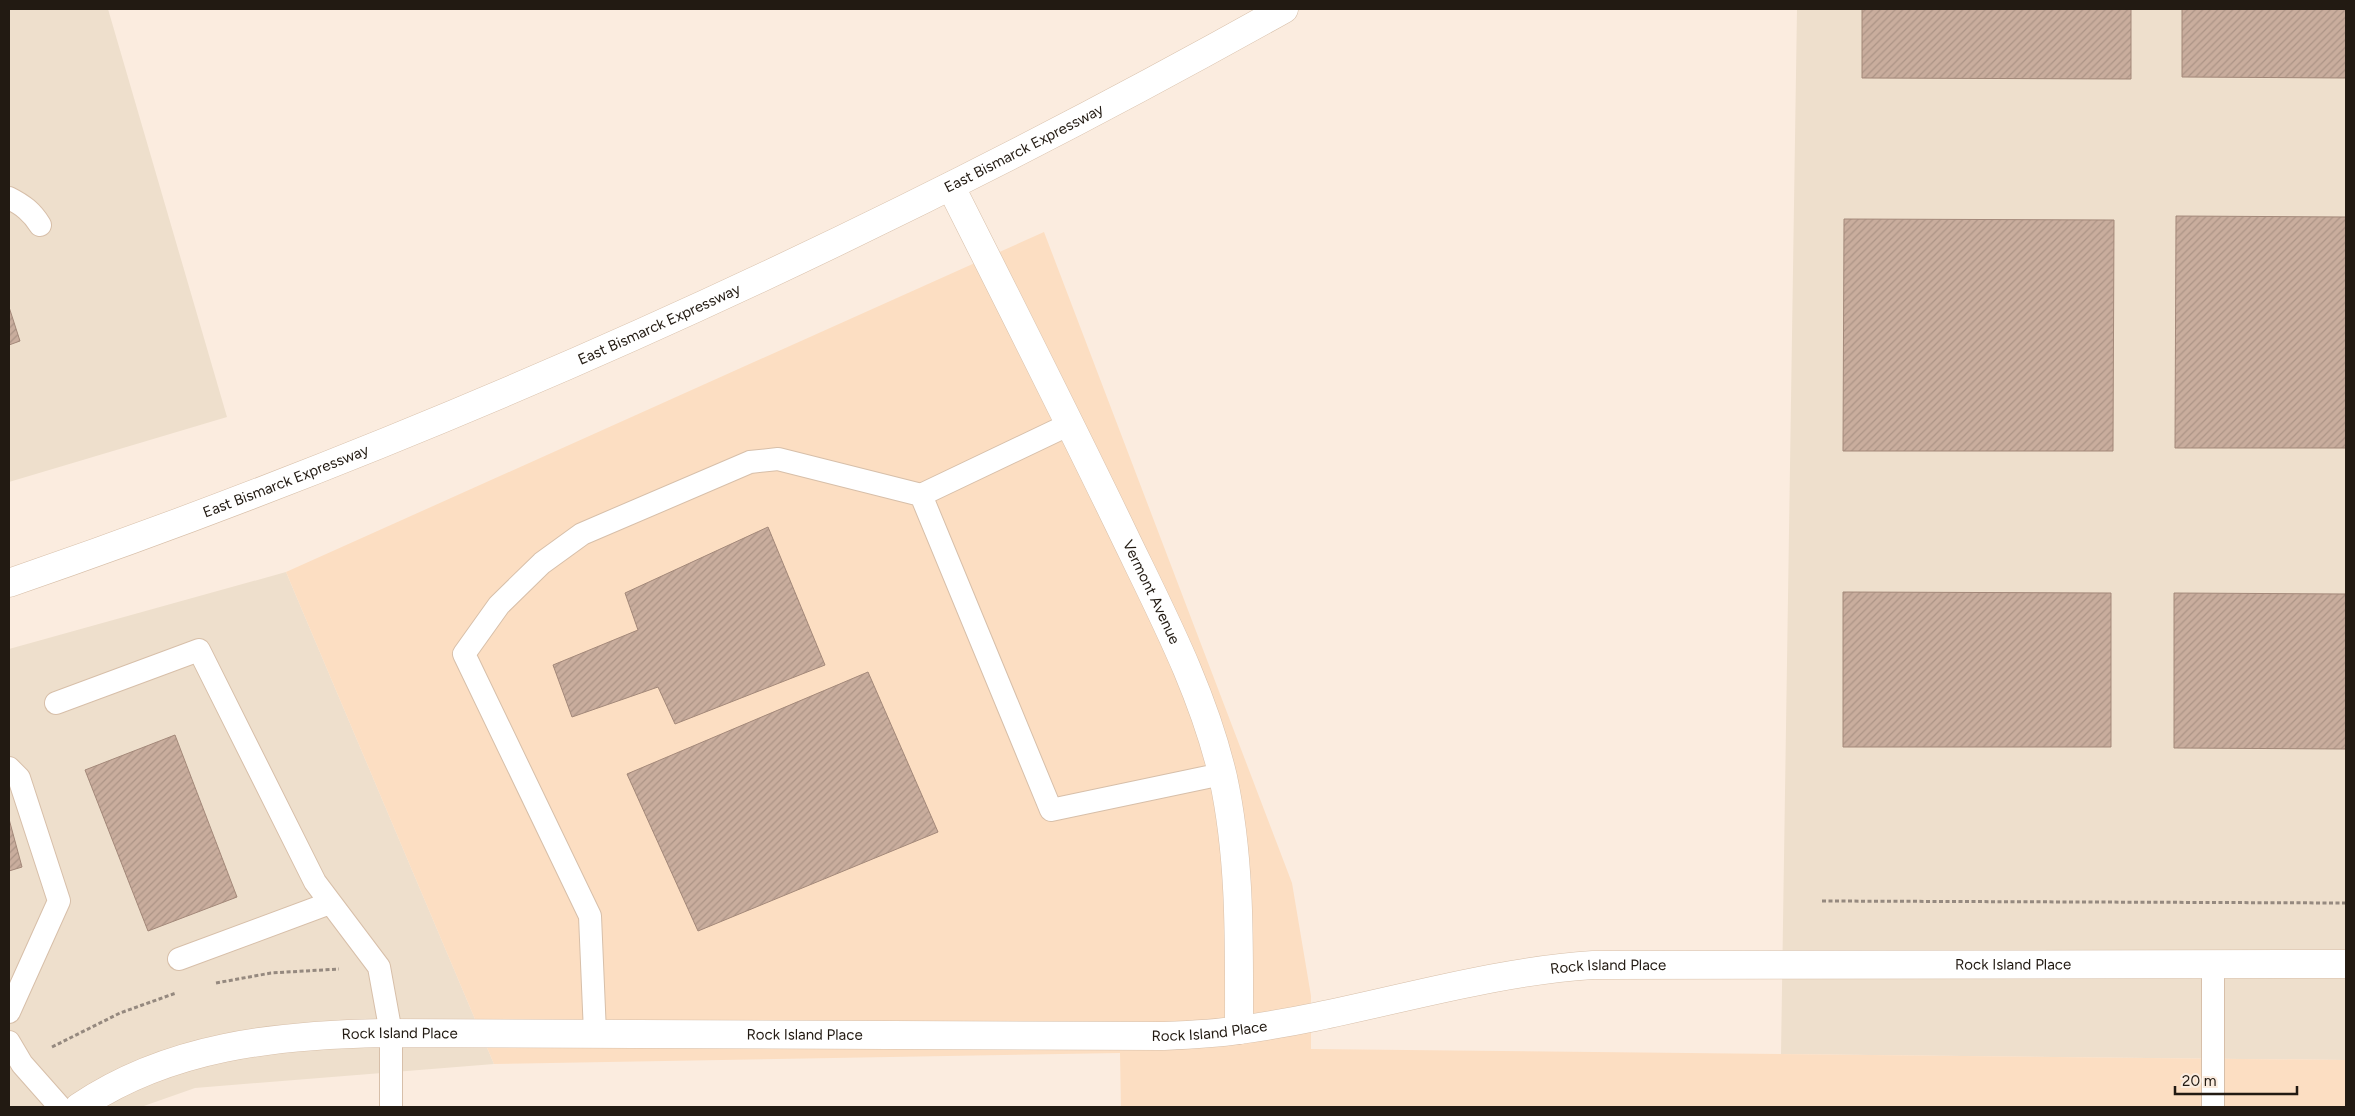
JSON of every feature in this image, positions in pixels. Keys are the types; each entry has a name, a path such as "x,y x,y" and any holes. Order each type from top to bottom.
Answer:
{"street":[{"name":"East Bismarck Expressway","path":"9,583 223,506 458,413 744,287 951,187 1284,9"},
{"name":"Vermont Avenue","path":"951,187 1070,424 1185,664 1209,726 1222,774 1234,840 1238,892 1239,1030"},
{"name":"Rock Island Place","path":"79,1107 113,1087 149,1070 218,1049 246,1043 301,1036 391,1033 595,1033 1124,1036 1239,1030 1364,1006 1482,979 1569,966 1621,964 2346,964"}],"lane":[{"path":"9,198 21,204 33,214 40,225"},
{"path":"595,1033 590,916 464,654 499,606 542,563 582,534 750,462 778,459 921,495 1070,424"},
{"path":"921,495 1051,810 1222,774"},
{"path":"56,703 199,650 315,882 379,967 391,1033 391,1107"},
{"path":"9,768 19,778 59,901 9,1012"},
{"path":"9,794 31,815"},
{"path":"179,959 330,903"},
{"path":"2213,964 2213,1107"},
{"path":"9,1042 22,1064 60,1107"}],"path":[{"path":"1822,901 2346,904"},
{"path":"211,984 271,973 379,967"},
{"path":"22,1064 83,1030 120,1013 184,991"}],"shaded area":[{"path":"9,9 108,9 227,417 9,482"},
{"path":"1797,9 2346,9 2346,1060 1781,1054"},
{"path":"1044,232 1292,883 1311,996 1311,1049 2346,1060 2346,1107 1121,1107 1120,1053 494,1064 286,572"},
{"path":"286,572 494,1064 195,1088 141,1107 9,1107 9,649"}],"building":[{"path":"1862,9 2131,9 2131,79 1862,78"},
{"path":"2182,9 2346,9 2346,78 2182,77"},
{"path":"2176,216 2346,217 2346,448 2175,448"},
{"path":"1844,219 2114,220 2113,451 1843,451"},
{"path":"9,307 20,341 9,345"},
{"path":"768,527 825,665 675,724 658,687 572,717 553,665 638,630 625,593"},
{"path":"1843,592 2111,593 2111,747 1843,747"},
{"path":"2174,593 2346,594 2346,749 2174,748"},
{"path":"868,672 938,832 698,931 627,774"},
{"path":"175,735 237,897 148,931 85,770"},
{"path":"9,819 22,867 9,871"}]}
